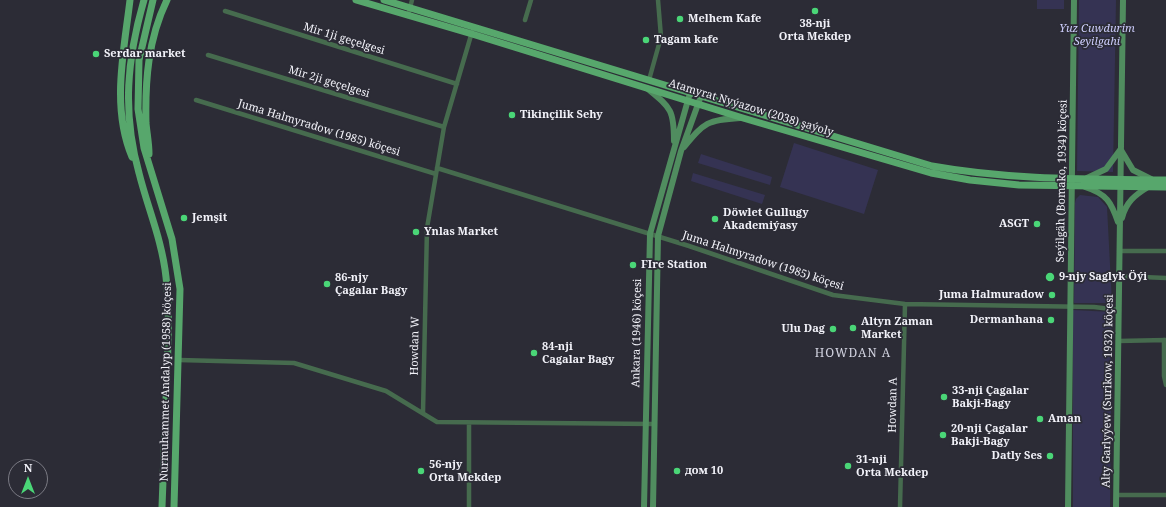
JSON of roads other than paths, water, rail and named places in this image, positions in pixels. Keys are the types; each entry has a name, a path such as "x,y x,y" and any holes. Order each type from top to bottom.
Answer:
{"main road":[{"path":"130,0 121,72 120,98 127,146 139,173"},
{"name":"Nurmuhammet Andalyp (1958) köçesi","path":"144,0 132,50 128,84 131,138 139,173 161,243 168,291 162,507"},
{"name":"Nurmuhammet Andalyp (1958) köçesi","path":"153,0 141,50 138,84 140,126 149,164 166,215 176,259 180,305 174,507"},
{"path":"149,164 146,125 148,62 158,22 167,0"},
{"name":"Atamyrat Nyýazow (2038) şaýoly","path":"356,0 408,16 473,30 573,58 932,166 995,176 1072,182 1080,186 1166,180"},
{"name":"Atamyrat Nyýazow (2038) şaýoly","path":"384,0 688,101 898,164 937,174 994,183 1072,182 1087,179 1148,187 1166,187"}],"street":[{"path":"408,16 412,0"},
{"path":"525,20 531,0"},
{"path":"649,80 661,37 658,0"},
{"name":"Seýilgäh (Bomako, 1934) köçesi","path":"1068,507 1074,0"},
{"name":"Alty Garlyýew (Surikow, 1932) köçesi","path":"1116,507 1123,0"},
{"name":"Mir 1ji geçelgesi","path":"224,11 457,84"},
{"name":"Howdan W","path":"423,412 427,228 444,127 473,30"},
{"name":"Mir 2ji geçelgesi","path":"208,55 444,127"},
{"path":"647,88 670,108 674,127 674,149"},
{"name":"Ankara (1946) köçesi","path":"644,507 650,234 690,93"},
{"name":"Ankara (1946) köçesi","path":"653,507 658,236 681,151 701,96"},
{"name":"Juma Halmyradow (1985) köçesi","path":"196,100 436,174"},
{"path":"681,151 702,127 708,123 720,119 743,118"},
{"path":"1087,179 1106,169 1120,148 1133,170 1152,180"},
{"name":"Juma Halmyradow (1985) köçesi","path":"437,168 658,236 833,295 905,304 1094,307 1119,310"},
{"name":"Alty Garlyýew (Surikow, 1932) köçesi","path":"1080,186 1105,196 1113,208 1120,227"},
{"path":"1120,227 1128,203 1148,187"},
{"path":"1119,251 1166,251"},
{"path":"1119,276 1166,278"},
{"name":"Howdan A","path":"900,507 905,304"},
{"path":"1118,342 1165,340 1164,376 1166,385"},
{"path":"179,360 294,363 386,391 438,422 654,424"},
{"path":"469,423 469,507"},
{"path":"1116,495 1166,495"}],"place":[{"name":"38-nji Orta Mekdep","path":"815,11"},
{"name":"Melhem Kafe","path":"680,19"},
{"name":"Tagam kafe","path":"646,40"},
{"name":"Serdar market","path":"96,54"},
{"name":"Tikinçilik Sehy","path":"512,115"},
{"name":"Jemşit","path":"184,218"},
{"name":"Döwlet Gullugy Akademiýasy","path":"715,219"},
{"name":"ASGT","path":"1037,224"},
{"name":"Ynlas Market","path":"416,232"},
{"name":"FIre Station","path":"633,265"},
{"name":"9-njy Saglyk Öýi","path":"1050,277"},
{"name":"86-njy Çagalar Bagy","path":"327,284"},
{"name":"Juma Halmuradow","path":"1052,295"},
{"name":"Dermanhana","path":"1051,320"},
{"name":"Altyn Zaman Market","path":"853,328"},
{"name":"Ulu Dag","path":"833,329"},
{"name":"84-nji Cagalar Bagy","path":"534,353"},
{"name":"33-nji Çagalar Bakji-Bagy","path":"944,397"},
{"name":"Aman","path":"1040,419"},
{"name":"20-nji Çagalar Bakji-Bagy","path":"943,435"},
{"name":"Datly Ses","path":"1050,456"},
{"name":"31-nji Orta Mekdep","path":"848,466"},
{"name":"56-njy Orta Mekdep","path":"421,471"},
{"name":"дом 10","path":"677,471"}],"district":[{"name":"HOWDAN A","path":"853,354"}],"park label":[{"name":"Yuz Cuwdurim Seyilgahi","path":"1097,35"}]}
